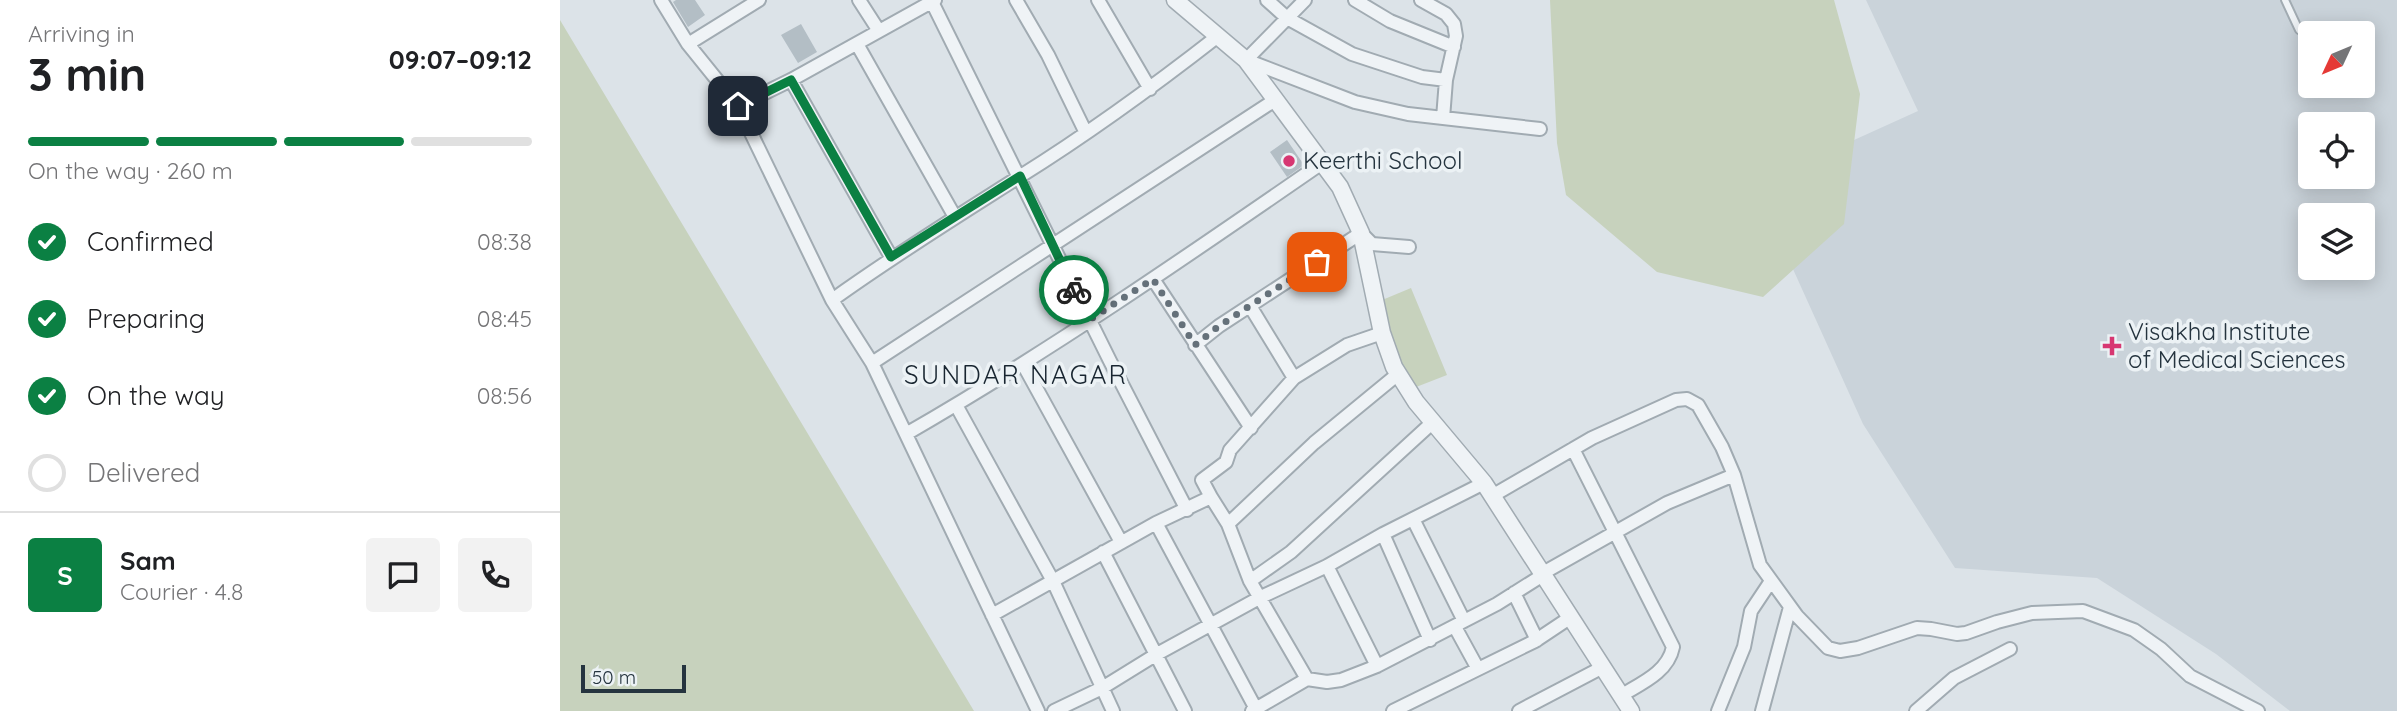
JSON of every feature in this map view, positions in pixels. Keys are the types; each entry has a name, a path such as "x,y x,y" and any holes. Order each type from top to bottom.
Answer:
{"street":[{"path":"661,0 688,44 738,106 832,300 872,363 1038,711"},
{"path":"688,44 759,0"},
{"path":"859,0 879,31"},
{"path":"1016,0 1048,55 1086,133"},
{"path":"1098,0 1150,89"},
{"path":"1175,0 1246,60 1340,187 1361,233 1381,333 1398,374 1488,490 1631,711"},
{"path":"1267,0 1287,18 1352,54 1422,77 1446,80"},
{"path":"1246,60 1305,0"},
{"path":"1355,0 1390,21 1454,47"},
{"path":"1421,0 1447,13 1454,24 1456,36 1446,80 1443,118"},
{"path":"738,106 791,80 933,1 1052,246 1187,510"},
{"path":"832,300 891,257 1086,133 1150,89 1218,36"},
{"path":"857,44 956,217"},
{"path":"1246,60 1355,102 1408,114 1540,129"},
{"path":"791,80 891,257"},
{"path":"872,363 1275,100"},
{"path":"906,434 1023,364 1322,163"},
{"path":"1361,233 1372,244 1409,247"},
{"path":"1195,345 1361,233"},
{"path":"1153,279 1251,428"},
{"path":"1250,306 1294,377"},
{"path":"1307,679 1250,581 1228,524 1202,481 1226,462 1230,450 1294,377 1347,345 1381,333"},
{"path":"1023,364 1121,542"},
{"path":"1228,524 1314,443 1398,374"},
{"path":"1054,711 1102,688 1209,624 1327,566 1382,534 1488,490 1676,400 1687,399 1698,405 1722,447 1734,475 1760,565 1817,639 1834,651 1858,648 1917,628 1966,634 2032,613 2083,611 2134,630 2161,649 2190,676 2258,711"},
{"path":"956,405 1053,581 1113,711"},
{"path":"1250,581 1292,552 1433,422"},
{"path":"1573,449 1673,648 1671,658 1664,667 1622,695"},
{"path":"1156,523 1254,710 1307,679 1328,682 1341,680 1377,667 1460,624 1615,531 1668,503 1734,475"},
{"path":"992,615 1156,523 1211,497"},
{"path":"1413,519 1478,669"},
{"path":"1382,534 1430,640"},
{"path":"1103,552 1185,711"},
{"path":"1327,566 1377,667"},
{"path":"1718,711 1744,647 1751,611 1771,581"},
{"path":"1514,593 1537,640"},
{"path":"1762,711 1790,607"},
{"path":"1393,711 1537,640 1571,617"},
{"path":"1916,711 1969,668 2010,649"},
{"path":"1518,711 1603,667"}],"lane":[{"path":"2285,0 2298,26"}],"shaded area":[{"name":"Visakha Institute of Medical Sciences","path":"1866,0 2397,0 2397,711 2290,711 2216,654 2097,578 1955,568 1863,424 1755,185 1918,111"}],"green space":[{"path":"1550,0 1834,0 1860,94 1844,224 1763,297 1657,272 1566,195 1557,143"},
{"path":"560,20 974,711 560,711"},
{"path":"1411,288 1447,375 1411,389 1375,303"}],"building":[{"path":"695,0 705,15 688,27 673,2"},
{"path":"801,24 817,52 798,63 781,35"},
{"name":"Keerthi School","path":"1287,140 1304,165 1287,177 1270,152"}],"way so far":[{"path":"1074,290 1089,320 1153,279 1195,345 1219,326 1317,262"}],"place":[{"name":"Keerthi School","path":"1289,161"},
{"name":"Visakha Institute of Medical Sciences","path":"2112,346"}],"district":[{"name":"SUNDAR NAGAR","path":"1016,375"}],"route":[{"path":"738,106 791,80 891,257 1020,176 1074,290"}]}
